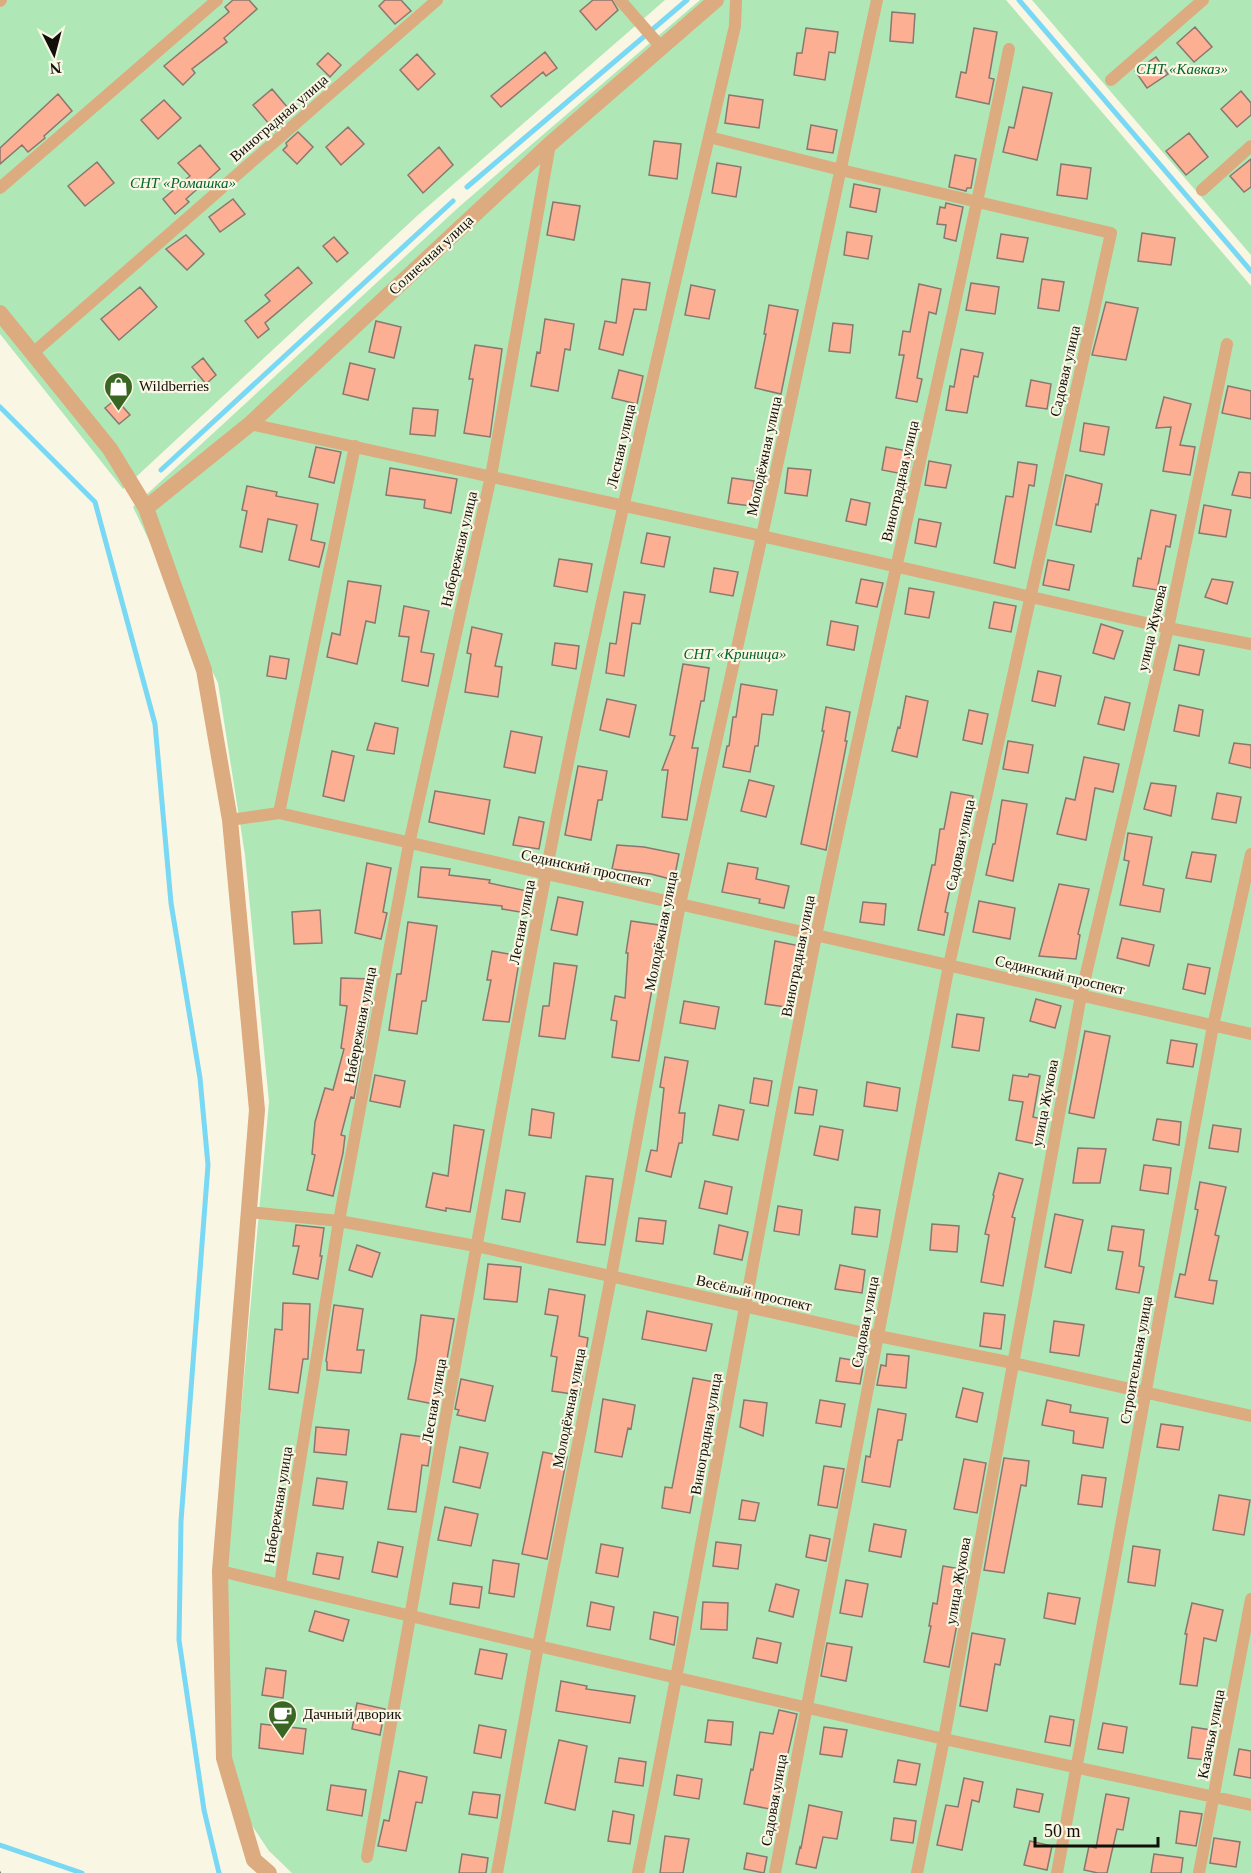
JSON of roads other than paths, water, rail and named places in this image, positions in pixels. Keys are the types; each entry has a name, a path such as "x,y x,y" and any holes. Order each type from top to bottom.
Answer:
{"street":[{"path":"0,188 217,0"},
{"name":"Виноградная улица","path":"33,352 437,0"},
{"path":"620,0 657,43"},
{"name":"Солнечная улица","path":"146,508 250,424 657,43 716,0"},
{"name":"Лесная улица","path":"367,1857 476,1246 546,875 623,506 735,26 736,0"},
{"name":"Молодёжная улица","path":"497,1873 538,1646 611,1277 680,904 878,0"},
{"path":"1111,80 1203,0"},
{"name":"Виноградная улица","path":"638,1873 678,1677 744,1306 817,935 1010,49"},
{"name":"Садовая улица","path":"709,137 1111,233 949,965 775,1873"},
{"name":"Набережная улица","path":"280,1584 339,1221 409,844 491,477 550,144"},
{"path":"1202,190 1251,146"},
{"path":"0,313 110,448 146,508 204,670 230,819 256,1110 220,1571 225,1758 254,1860 269,1873"},
{"name":"улица Жукова","path":"917,1873 1081,995 1168,627 1227,344"},
{"path":"250,424 1251,644"},
{"path":"279,813 355,446"},
{"name":"Сединский проспект","path":"230,819 279,813 1251,1035"},
{"name":"Строительная улица","path":"1057,1873 1213,1026 1251,854"},
{"name":"Весёлый проспект","path":"248,1212 339,1221 476,1246 1251,1416"},
{"path":"220,1571 806,1707 1251,1805"},
{"name":"Казачья улица","path":"1199,1873 1251,1599"}],"waterway":[{"path":"467,187 687,0"},
{"path":"1019,0 1251,271"},
{"path":"161,470 453,201"},
{"path":"0,407 95,502 155,724 171,903 200,1078 208,1165 181,1521 179,1640 204,1810 219,1873"},
{"path":"0,1845 82,1873"}],"place":[{"name":"Wildberries","path":"118,412"},
{"name":"Дачный дворик","path":"282,1740"}],"park label":[{"name":"СНТ «Кавказ»","path":"1182,69"},
{"name":"СНТ «Ромашка»","path":"183,183"},
{"name":"СНТ «Криница»","path":"735,654"}]}
